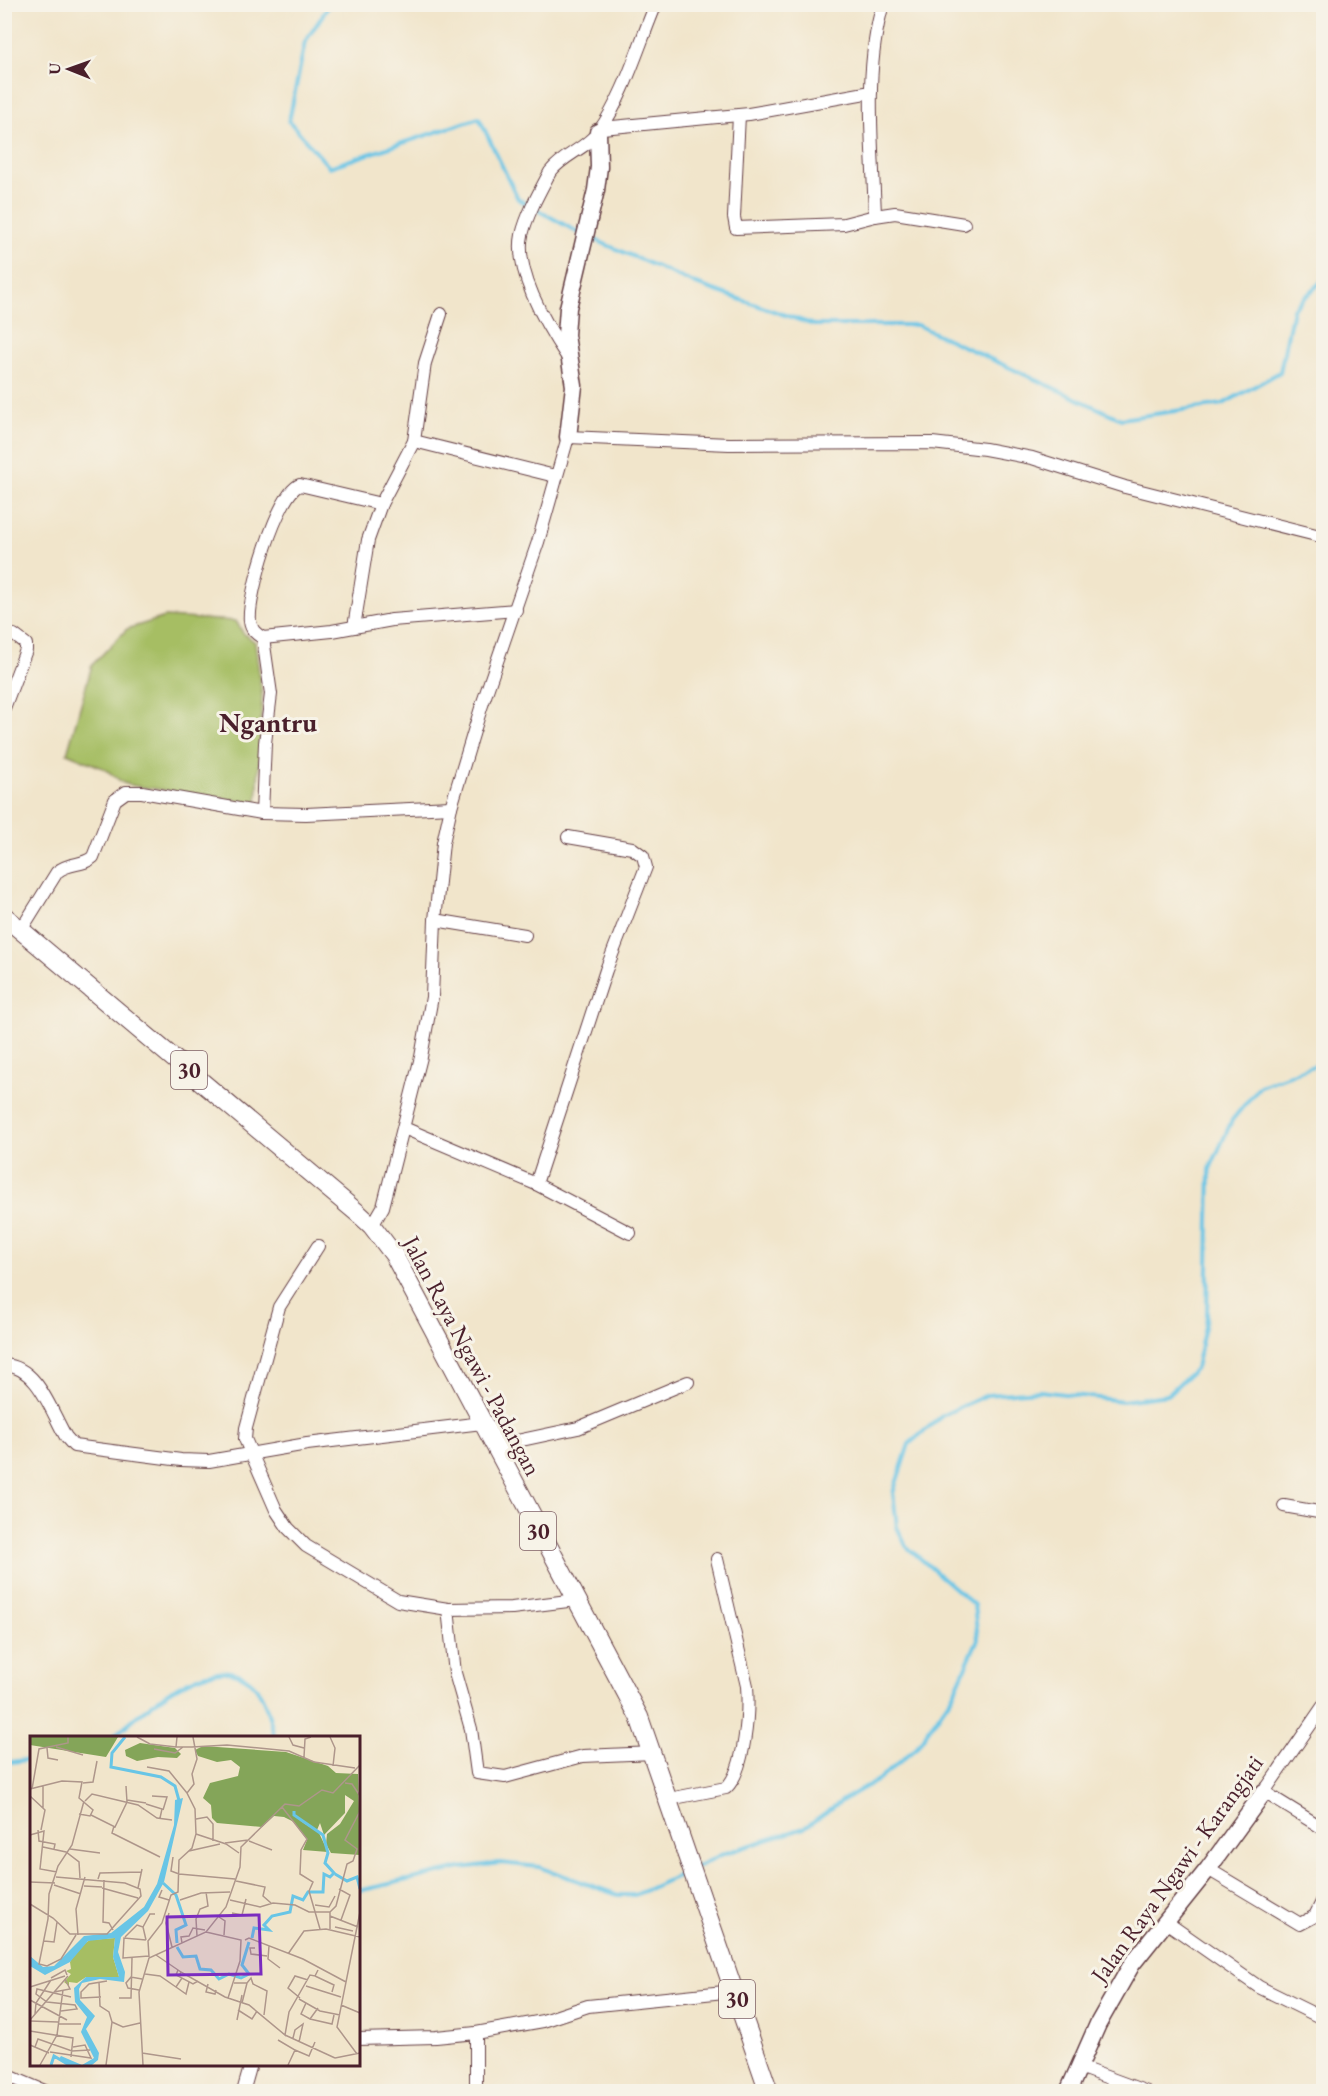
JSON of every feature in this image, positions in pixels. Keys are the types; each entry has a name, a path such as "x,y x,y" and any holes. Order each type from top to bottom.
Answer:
{"highway":[{"name":"Jalan Raya Ngawi - Padangan","path":"4,916 372,1226 394,1255 422,1303 493,1446 622,1682 654,1753 734,1991"},
{"name":"30","path":"734,1991 769,2091"}],"main road":[{"path":"568,437 574,386 566,335 570,290 596,190 600,130"},
{"name":"Jalan Raya Ngawi - Karangjati","path":"1068,2091 1098,2024 1132,1964 1208,1869 1264,1792"}],"street":[{"path":"569,359 535,301 522,254 522,236 543,184 557,163 584,147 600,130 620,91 656,4"},
{"path":"875,216 871,92 878,22 883,4"},
{"path":"600,130 739,115 871,92"},
{"path":"739,115 734,217 736,228 844,225 895,213 964,224"},
{"path":"354,627 360,576 368,540 381,504 414,441 426,363 441,314"},
{"path":"372,1226 383,1207 405,1128 432,997 435,920 444,843 451,807 481,708 516,610 568,437 729,444 932,443 985,449 1032,458 1125,487 1323,537"},
{"path":"414,441 555,476"},
{"path":"381,504 300,485 292,489 270,533 250,606 249,622 252,630 263,638 392,620 516,610"},
{"path":"4,633 21,639 26,644 26,650 4,708"},
{"path":"262,813 265,743 271,694 263,638"},
{"path":"21,930 57,872 65,866 84,862 93,857 115,800 126,792 142,792 262,813 306,814 451,807"},
{"path":"536,1184 606,970 646,867 643,856 632,849 568,837"},
{"path":"435,920 525,934"},
{"path":"405,1128 536,1184 630,1233"},
{"path":"318,1246 279,1307 246,1428 245,1439 276,1510 288,1528 306,1546 398,1601 448,1608 512,1608 576,1600"},
{"path":"4,1365 22,1368 31,1376 66,1437 74,1446 181,1460 209,1461 307,1444 482,1423"},
{"path":"493,1446 578,1428 688,1382"},
{"path":"1284,1506 1323,1513"},
{"path":"669,1799 726,1788 734,1781 740,1763 749,1706 747,1686 734,1622 717,1559"},
{"path":"448,1608 455,1673 471,1729 477,1773 505,1777 583,1756 654,1753"},
{"name":"Jalan Raya Ngawi - Karangjati","path":"1264,1792 1323,1705"},
{"path":"1264,1792 1323,1829"},
{"path":"1208,1869 1300,1924 1315,1916 1323,1898"},
{"path":"1166,1922 1259,1987 1323,2019"},
{"path":"360,2039 416,2038 476,2033 543,2021 588,2006 734,1991"},
{"path":"476,2033 476,2091"},
{"path":"243,2091 249,2066"},
{"path":"1079,2067 1147,2091"},
{"path":"4,2074 47,2091"}],"green space":[{"path":"165,617 236,621 243,633 255,642 262,696 257,806 235,800 123,783 105,769 67,753 92,665 127,629"}],"waterway":[{"path":"330,4 305,42 289,121 329,167 479,118 518,199 581,234"},
{"path":"591,238 696,284 814,325 917,325 1121,419 1223,404 1280,372 1293,309 1324,279"},
{"path":"696,1867 723,1854 804,1828 843,1800 881,1778 916,1748 954,1693 978,1639 974,1605 906,1546 897,1527 893,1493 909,1444 943,1415 987,1395 1040,1391 1123,1401 1167,1395 1196,1368 1207,1317 1210,1169 1232,1120 1260,1086 1324,1062"},
{"path":"114,1736 144,1710 186,1682 208,1674 229,1672 247,1679 262,1697 274,1736"},
{"path":"4,1763 30,1759"},
{"path":"360,1891 461,1868 500,1863 539,1867 618,1895 635,1895 687,1872"}],"district":[{"name":"Ngantru","path":"268,723"}]}
